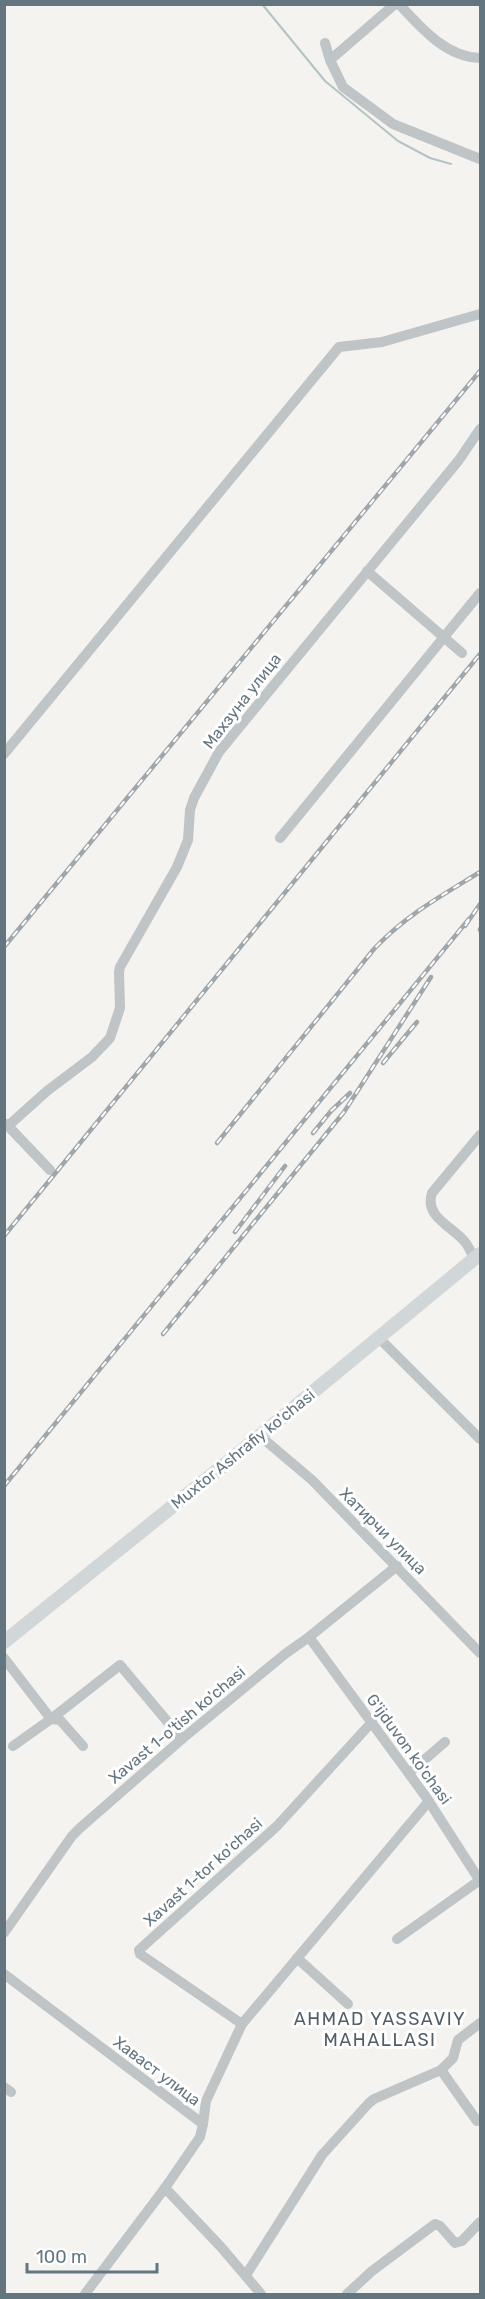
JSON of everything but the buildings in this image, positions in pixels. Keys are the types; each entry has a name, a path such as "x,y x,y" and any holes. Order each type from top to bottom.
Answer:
{"main road":[{"name":"Muxtor Ashrafiy ko'chasi","path":"4,1642 260,1436 477,1257"}],"street":[{"path":"330,60 397,4 429,36 466,58 480,58"},
{"path":"325,43 330,60 343,87 393,124 480,158"},
{"path":"4,754 339,347 382,342 480,314"},
{"name":"Махзуна улица","path":"6,1125 92,1057 110,1038 120,1008 118,972 177,867 188,840 190,810 194,798 219,752 459,460 480,429"},
{"path":"367,571 462,653"},
{"path":"280,838 480,594"},
{"path":"6,1125 50,1170"},
{"path":"477,1257 467,1244 438,1217 430,1205 432,1193 480,1135"},
{"path":"379,1338 480,1439"},
{"name":"Хатирчи улица","path":"260,1436 312,1480 479,1649"},
{"name":"Xavast 1-o'tish ko'chasi","path":"4,1934 72,1836 182,1738 397,1566"},
{"name":"G'ijduvon ko'chasi","path":"309,1637 429,1801 480,1881"},
{"path":"4,1658 51,1719 60,1720 83,1746"},
{"path":"13,1746 120,1665 182,1738"},
{"name":"Xavast 1-tor ko'chasi","path":"242,2024 141,1954 139,1950 277,1826 372,1722"},
{"path":"409,1773 445,1742"},
{"path":"203,2124 206,2101 242,2024 429,1801"},
{"path":"397,1939 480,1881"},
{"path":"297,1958 348,2004"},
{"name":"Хаваст улица","path":"4,1974 203,2124 200,2137 165,2188 85,2295"},
{"path":"246,2275 322,2155 369,2103 441,2070 453,2058 458,2040 480,2023"},
{"path":"441,2070 477,2121"},
{"path":"165,2188 246,2275 261,2295"},
{"path":"347,2295 372,2271 435,2224 440,2226 455,2243 462,2241 480,2222"}],"waterway":[{"path":"262,4 325,81 398,141 430,158 451,164"}],"railway":[{"path":"4,947 480,371"},
{"path":"4,1236 480,654"},
{"path":"217,1143 374,949 411,916 480,872"},
{"path":"465,926 480,904"},
{"path":"4,1486 469,919"},
{"path":"163,1334 344,1112 431,977"},
{"path":"383,1063 417,1022"},
{"path":"313,1133 350,1093"},
{"path":"235,1232 285,1166"}],"district":[{"name":"AHMAD YASSAVIY MAHALLASI","path":"380,2029"}]}
